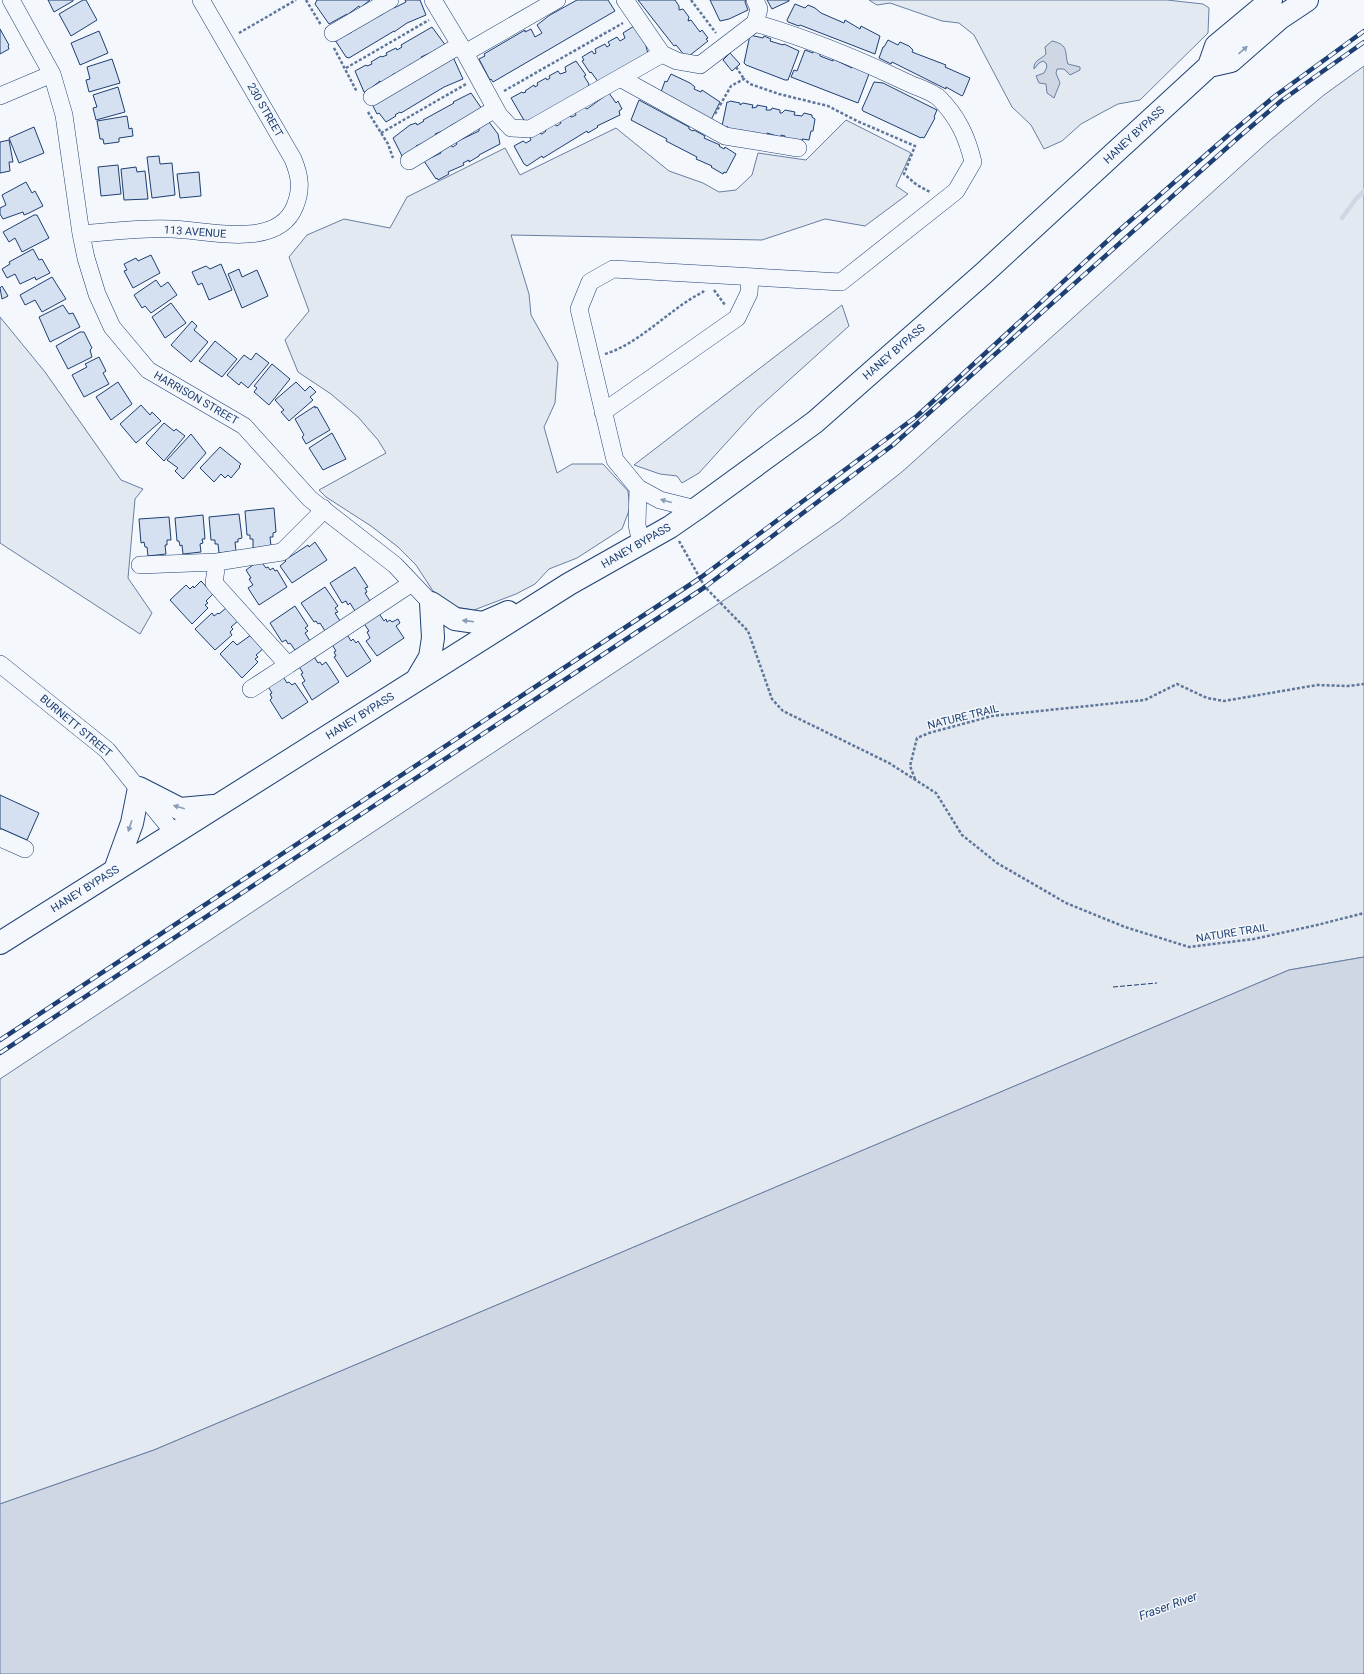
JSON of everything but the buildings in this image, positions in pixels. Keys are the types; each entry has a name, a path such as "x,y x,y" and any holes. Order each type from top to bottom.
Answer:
{"highway":[{"name":"HANEY BYPASS","path":"1209,66 1216,46 1271,0"},
{"name":"HANEY BYPASS","path":"0,943 569,584 670,527 814,422 984,273 1209,66 1231,60 1280,18 1307,0"},
{"path":"431,603 455,619 483,623 569,584"},
{"path":"416,680 430,658 434,638 431,603"},
{"path":"115,870 132,823 139,788 180,809 217,806"}],"street":[{"name":"HARRISON STREET","path":"11,0 52,74 64,115 80,234 97,294 112,327 148,370 244,426 310,499 395,565 431,603"},
{"name":"230 STREET","path":"200,0 293,159 300,175 300,195 294,211 283,223"},
{"path":"329,35 390,0"},
{"path":"432,0 462,49 492,104 499,115 512,128 530,129 662,54"},
{"path":"365,99 557,0"},
{"path":"630,6 662,54 677,61 700,65 755,23 759,9 755,0"},
{"path":"696,508 660,500 638,488 615,460 579,309 590,282 613,269 841,282 956,191 973,162 966,137 951,112 938,97 865,62 781,30 755,23"},
{"path":"0,96 52,74"},
{"path":"620,78 725,136 798,148"},
{"path":"409,161 492,104"},
{"name":"113 AVENUE","path":"80,234 171,228 250,235 270,230 283,223"},
{"path":"603,412 735,318 749,293 750,277"},
{"path":"638,488 637,525 641,543"},
{"path":"140,565 217,562 282,552 318,518 323,508"},
{"path":"217,562 214,584 288,665"},
{"path":"251,689 412,583"},
{"name":"BURNETT STREET","path":"0,664 108,750 174,833"},
{"path":"0,840 25,849"}],"path":[{"path":"235,36 296,0"},
{"path":"306,0 329,35 346,68 365,99 400,168 404,167 409,161"},
{"path":"691,0 725,46"},
{"path":"492,104 628,20 630,6"},
{"path":"346,68 432,18"},
{"path":"736,67 744,79 750,84 779,94 828,106 915,146 904,174 917,185 944,200"},
{"path":"708,127 731,86 744,79"},
{"path":"381,133 468,83"},
{"path":"590,358 620,349 686,300 703,292 704,287 714,290 735,318"},
{"path":"670,527 705,587 748,631 772,699 783,710 889,763 915,779"},
{"name":"NATURE TRAIL","path":"1364,684 1348,686 1317,685 1224,701 1207,698 1177,684 1145,700 1134,702 992,716 929,733 917,738 910,766 915,779 936,794 962,835 997,863 1066,903 1125,927 1189,947 1254,938 1317,925 1364,913"}],"shaded area":[{"path":"869,0 1167,0 1203,4 1209,8 1208,33 1140,100 1118,104 1081,124 1062,141 1044,149 1031,125 1012,107 974,35 959,23 942,21 890,3 877,5"},
{"path":"1364,66 1364,957 1289,970 154,1450 0,1504 0,1079 774,567 840,521 903,471 1268,142 1324,95"},
{"path":"846,120 911,153 896,186 908,194 865,226 825,219 762,240 511,235 529,294 531,315 558,363 555,403 544,427 557,473 572,464 603,464 628,491 630,508 622,529 577,558 549,569 535,584 516,594 474,610 455,607 433,591 416,565 398,547 371,526 326,497 319,490 386,453 378,440 358,417 331,394 298,372 285,340 309,311 289,257 307,235 344,219 390,228 407,197 505,148 520,175 616,128 669,171 703,183 719,192 736,190 752,175 758,153 806,160"},
{"path":"842,305 849,326 757,409 699,473 682,483 677,476 660,474 634,465"},
{"path":"0,317 45,372 121,480 143,489 135,499 128,578 152,613 140,634 0,543"}],"water":[{"path":"1052,41 1064,47 1068,64 1080,67 1080,70 1070,75 1064,69 1057,69 1056,73 1060,83 1054,98 1047,93 1046,84 1039,83 1036,76 1044,73 1047,67 1046,63 1043,61 1039,63 1034,69 1036,62 1046,54 1045,47"},
{"name":"Fraser River","path":"1364,957 1364,1674 0,1674 0,1504 154,1450 1289,970"}],"waterway":[{"path":"1342,218 1355,200 1364,191"}],"railway":[{"path":"0,1040 700,578 917,416 1115,234 1233,131 1275,96 1364,31"},
{"path":"0,1053 705,587 893,445 1281,101 1364,42"}],"fence":[{"path":"1113,987 1157,983"}]}
